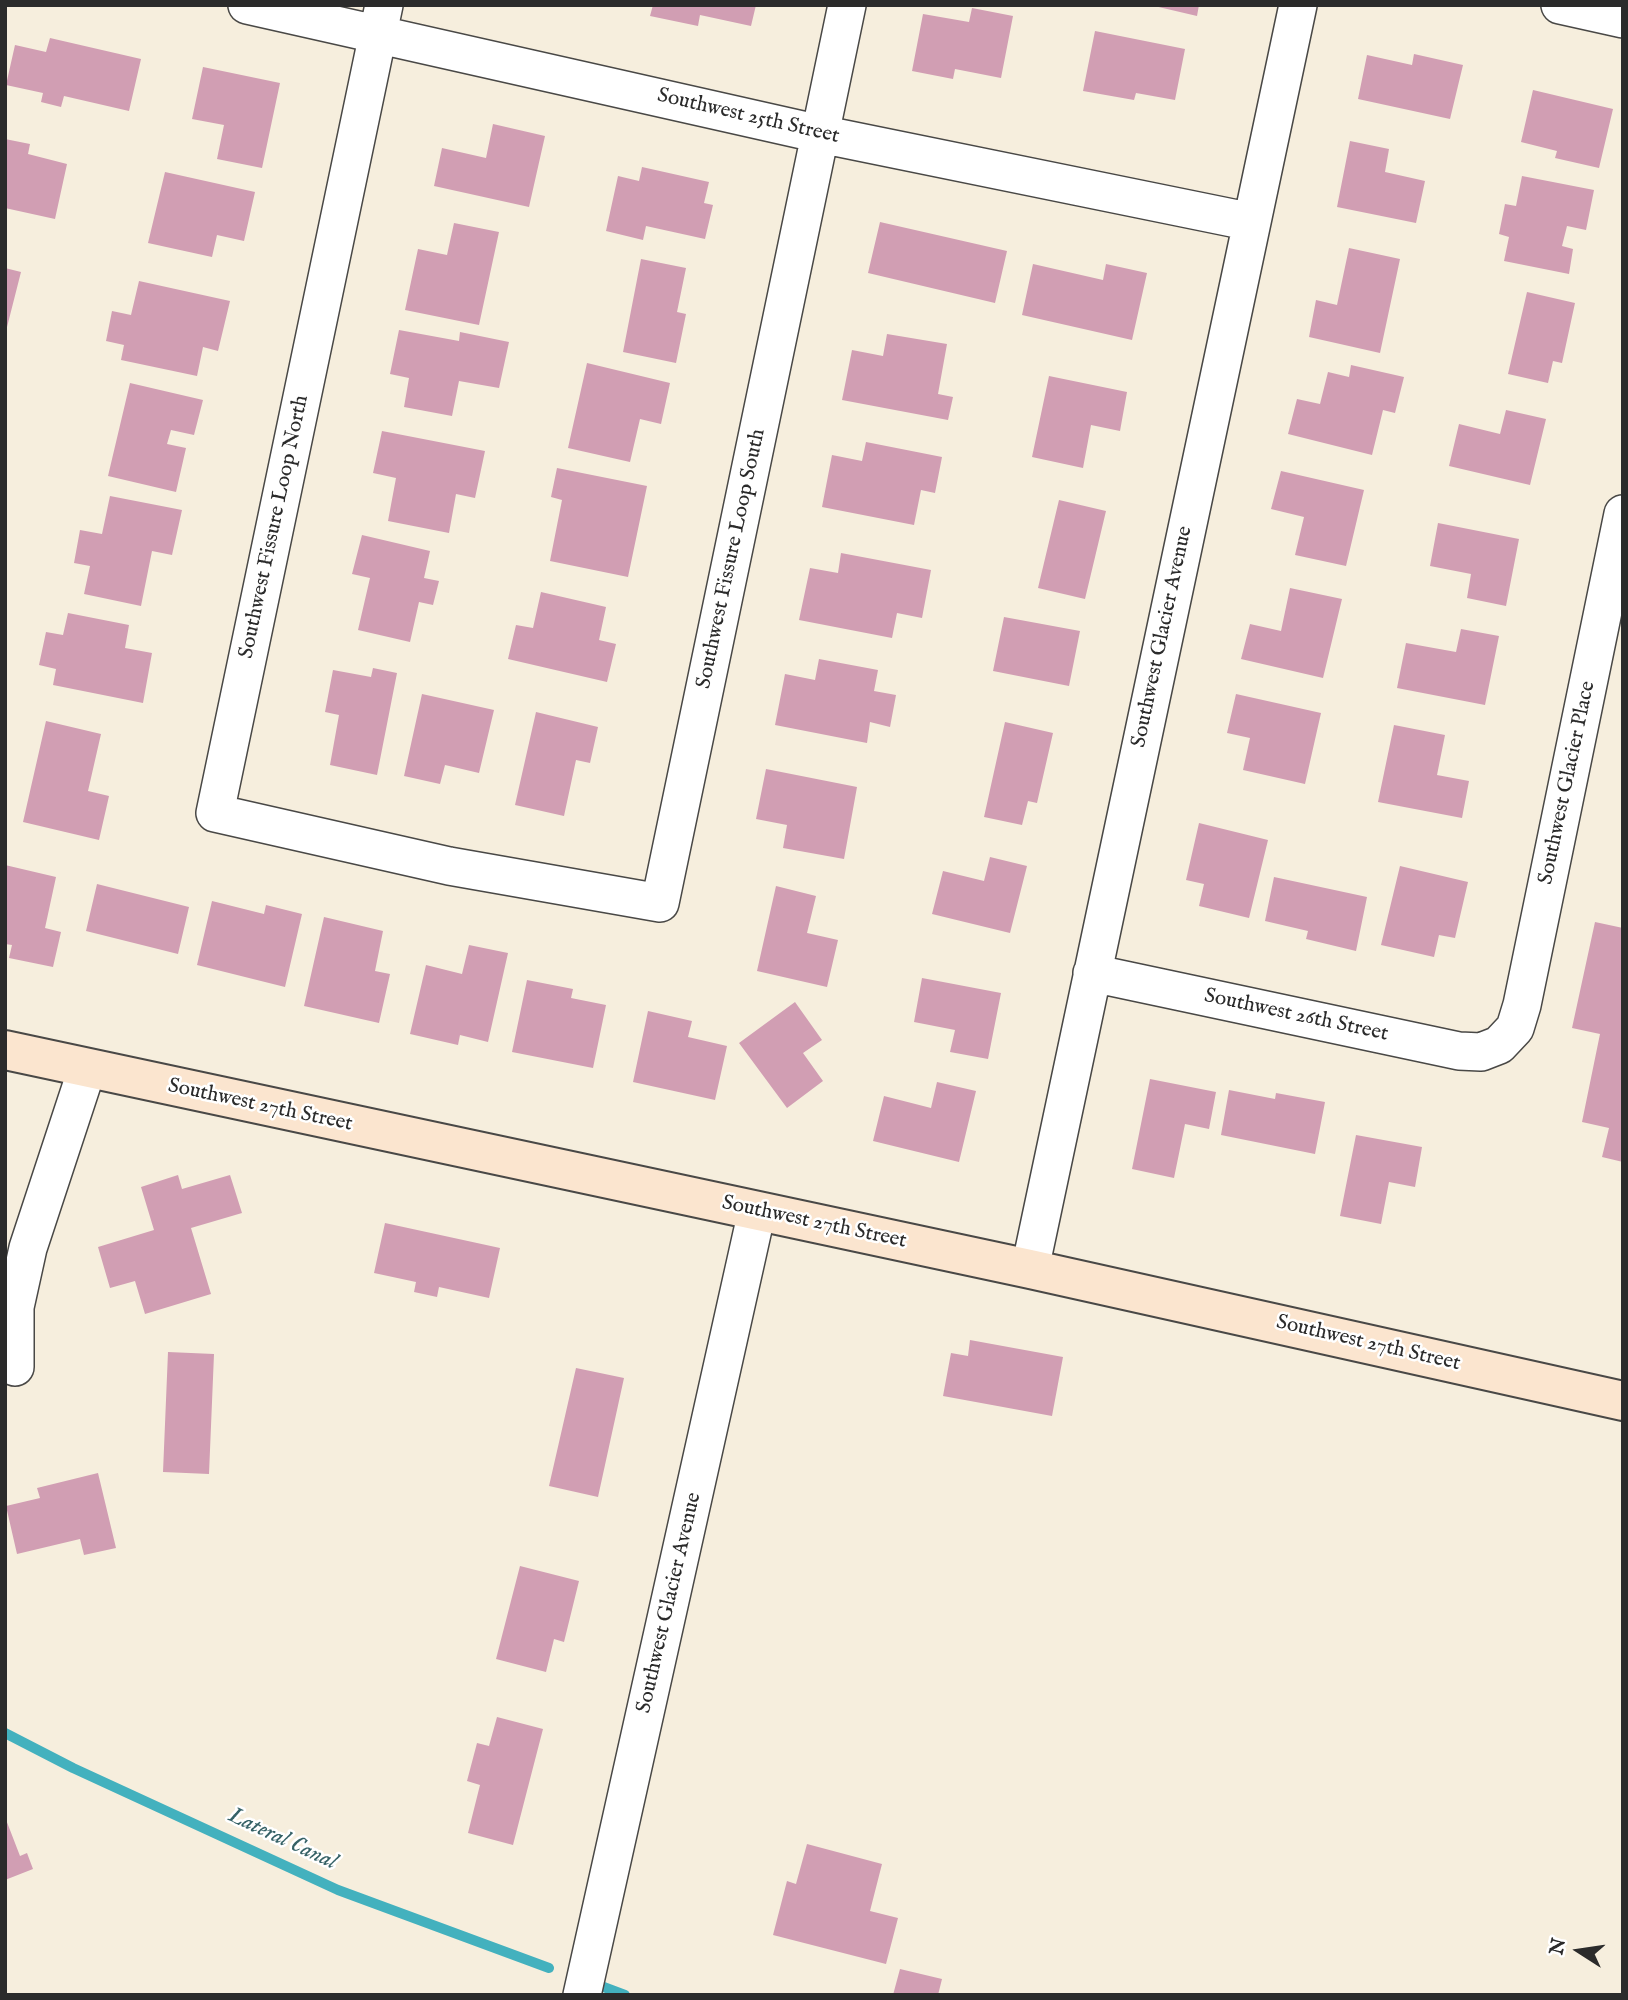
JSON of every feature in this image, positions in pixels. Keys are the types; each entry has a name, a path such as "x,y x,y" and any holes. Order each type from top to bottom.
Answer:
{"street":[{"name":"Southwest 25th Street","path":"247,5 381,20 820,134 1252,222"},
{"name":"Southwest Fissure Loop South","path":"449,866 660,903 847,5"},
{"name":"Southwest Glacier Avenue","path":"1030,1269 1298,5"},
{"path":"1560,5 1623,19"},
{"name":"Southwest Fissure Loop North","path":"381,20 215,813 449,866"},
{"name":"Southwest Glacier Place","path":"1499,1045 1515,1028 1522,1005 1623,514"},
{"name":"Southwest 26th Street","path":"1092,972 1459,1051 1481,1052 1499,1045"},
{"name":"Southwest 27th Street","path":"5,1050 1030,1269 1623,1401"},
{"path":"15,1367 15,1307 28,1248 87,1069"},
{"name":"Southwest Glacier Avenue","path":"582,1995 757,1211"}],"building":[{"path":"653,5 756,5 751,26 700,15 698,26 650,16"},
{"path":"1150,5 1199,5 1197,16"},
{"path":"972,8 1013,16 1001,78 955,69 953,79 912,71 923,14 969,22"},
{"path":"1095,31 1185,49 1175,100 1136,93 1134,100 1083,91"},
{"path":"50,38 141,59 129,111 64,96 61,107 41,102 43,93 6,85 15,45 46,52"},
{"path":"1414,54 1463,65 1450,119 1358,99 1367,55 1412,65"},
{"path":"203,67 280,83 262,168 217,159 224,125 192,119"},
{"path":"1533,90 1613,109 1599,168 1555,158 1557,151 1521,142"},
{"path":"493,124 545,136 529,207 434,186 442,148 486,158"},
{"path":"5,139 30,144 28,154 67,164 55,219 5,208"},
{"path":"1350,141 1389,149 1385,172 1425,181 1416,223 1337,207"},
{"path":"642,167 709,182 704,203 713,205 705,239 646,226 643,240 606,231 618,176 639,181"},
{"path":"165,172 255,192 244,241 217,235 212,257 148,243"},
{"path":"1522,176 1594,190 1586,230 1567,226 1562,246 1573,249 1569,274 1504,261 1509,237 1499,234 1505,204 1516,206"},
{"path":"880,222 1007,251 995,303 868,273"},
{"path":"454,223 499,232 479,325 405,310 418,249 447,255"},
{"path":"1349,248 1400,259 1380,353 1309,337 1316,300 1337,305"},
{"path":"641,259 686,268 677,312 686,314 676,363 623,352"},
{"path":"1033,264 1103,280 1106,264 1147,273 1132,340 1022,315"},
{"path":"5,268 21,272 6,331 5,331"},
{"path":"139,281 230,301 218,351 203,347 197,376 121,360 124,345 106,341 112,311 131,315"},
{"path":"1527,292 1575,303 1562,363 1553,361 1548,383 1508,374"},
{"path":"399,330 459,341 460,332 509,342 499,388 459,381 452,416 404,407 409,378 390,374"},
{"path":"887,334 947,344 938,394 953,397 948,420 842,400 852,350 883,356"},
{"path":"587,363 670,383 661,424 640,419 630,462 568,448"},
{"path":"1351,365 1404,377 1395,413 1383,410 1372,455 1288,434 1297,399 1320,404 1328,372 1349,377"},
{"path":"1049,376 1127,392 1120,431 1091,425 1083,468 1032,457"},
{"path":"130,383 203,400 194,435 171,430 167,444 186,448 176,492 108,476"},
{"path":"1506,410 1546,419 1530,485 1449,466 1459,424 1500,434"},
{"path":"382,431 485,451 475,498 456,494 449,533 388,521 396,478 373,473"},
{"path":"866,442 942,457 935,493 921,490 914,525 822,507 832,455 862,461"},
{"path":"557,468 647,486 628,577 550,561 562,500 551,497"},
{"path":"1281,471 1364,490 1346,566 1295,555 1304,517 1271,509"},
{"path":"110,496 182,510 172,555 152,551 141,606 84,594 90,566 74,563 80,530 102,534"},
{"path":"1059,500 1106,511 1085,599 1038,588"},
{"path":"1438,523 1519,539 1506,606 1467,598 1471,574 1430,566"},
{"path":"362,535 430,551 424,578 439,581 433,605 419,602 410,642 358,630 370,578 352,574"},
{"path":"841,553 931,570 922,618 897,613 892,638 799,620 810,568 838,573"},
{"path":"1290,588 1342,599 1323,678 1241,659 1250,624 1281,631"},
{"path":"541,592 606,607 599,640 616,644 607,682 508,659 516,625 533,628"},
{"path":"68,613 129,625 125,648 152,653 143,703 53,685 56,669 39,665 46,632 63,635"},
{"path":"1004,617 1080,631 1069,686 993,671"},
{"path":"1461,629 1499,636 1485,705 1397,688 1406,643 1456,652"},
{"path":"819,659 878,670 874,691 896,695 890,727 870,722 867,743 775,725 785,674 815,680"},
{"path":"373,668 397,673 377,775 330,765 339,715 325,712 333,670 371,677"},
{"path":"422,694 494,710 479,773 445,765 440,784 404,776"},
{"path":"1236,694 1321,713 1305,784 1243,770 1250,738 1227,733"},
{"path":"536,712 598,727 590,763 576,760 564,816 515,805"},
{"path":"46,721 101,734 88,791 109,796 99,840 23,822"},
{"path":"1005,722 1053,733 1037,803 1028,801 1022,825 984,817"},
{"path":"1394,725 1445,735 1437,775 1469,781 1462,818 1378,802"},
{"path":"766,769 857,787 844,859 783,848 787,825 756,819"},
{"path":"1199,823 1268,840 1249,918 1199,906 1204,884 1186,880"},
{"path":"990,857 1027,866 1010,933 932,914 943,871 984,881"},
{"path":"5,865 56,877 45,928 61,932 53,967 9,958 12,945 5,944"},
{"path":"1400,866 1468,882 1455,938 1439,935 1434,957 1381,945"},
{"path":"1274,877 1367,897 1356,951 1306,939 1308,931 1265,921"},
{"path":"97,884 189,907 178,954 86,931"},
{"path":"776,886 816,896 807,933 838,940 827,987 757,971"},
{"path":"212,901 264,914 266,905 302,914 285,987 197,965"},
{"path":"324,917 383,931 375,971 390,974 379,1023 304,1006"},
{"path":"1595,922 1623,928 1623,1162 1602,1157 1609,1128 1582,1122 1600,1034 1572,1028"},
{"path":"469,945 508,953 488,1042 460,1035 458,1045 410,1034 426,965 462,974"},
{"path":"922,978 1001,993 988,1059 950,1052 955,1030 914,1022"},
{"path":"527,980 573,989 571,998 606,1005 593,1068 512,1052"},
{"path":"795,1002 822,1040 803,1053 823,1081 787,1108 739,1043"},
{"path":"648,1011 692,1021 688,1037 727,1046 715,1100 633,1082"},
{"path":"1150,1079 1216,1092 1209,1129 1185,1124 1174,1178 1132,1169"},
{"path":"937,1082 976,1091 959,1162 873,1141 884,1096 931,1108"},
{"path":"1229,1090 1275,1099 1276,1093 1325,1102 1315,1154 1221,1135"},
{"path":"1356,1135 1422,1147 1415,1187 1389,1182 1381,1224 1340,1216"},
{"path":"178,1175 182,1189 230,1175 242,1213 191,1228 211,1294 145,1314 135,1281 110,1288 98,1247 154,1230 141,1187"},
{"path":"385,1223 500,1248 489,1298 439,1287 437,1297 414,1292 416,1282 374,1273"},
{"path":"970,1340 1063,1357 1052,1416 943,1396 951,1353 968,1356"},
{"path":"168,1352 214,1354 209,1474 163,1472"},
{"path":"576,1368 624,1378 598,1497 549,1486"},
{"path":"98,1473 116,1548 84,1555 80,1539 17,1554 6,1506 40,1498 37,1488"},
{"path":"520,1566 579,1581 564,1642 554,1639 546,1672 496,1659"},
{"path":"497,1717 543,1729 513,1845 468,1833 480,1785 467,1781 477,1743 489,1746"},
{"path":"5,1817 20,1856 27,1853 33,1869 5,1880"},
{"path":"807,1844 882,1864 870,1911 898,1918 886,1964 773,1935 787,1881 796,1884"},
{"path":"900,1969 942,1979 938,1995 893,1995"}],"waterway":[{"name":"Lateral Canal","path":"5,1733 73,1768 338,1890 549,1968"},
{"name":"Lateral Canal","path":"601,1986 625,1995"}]}
